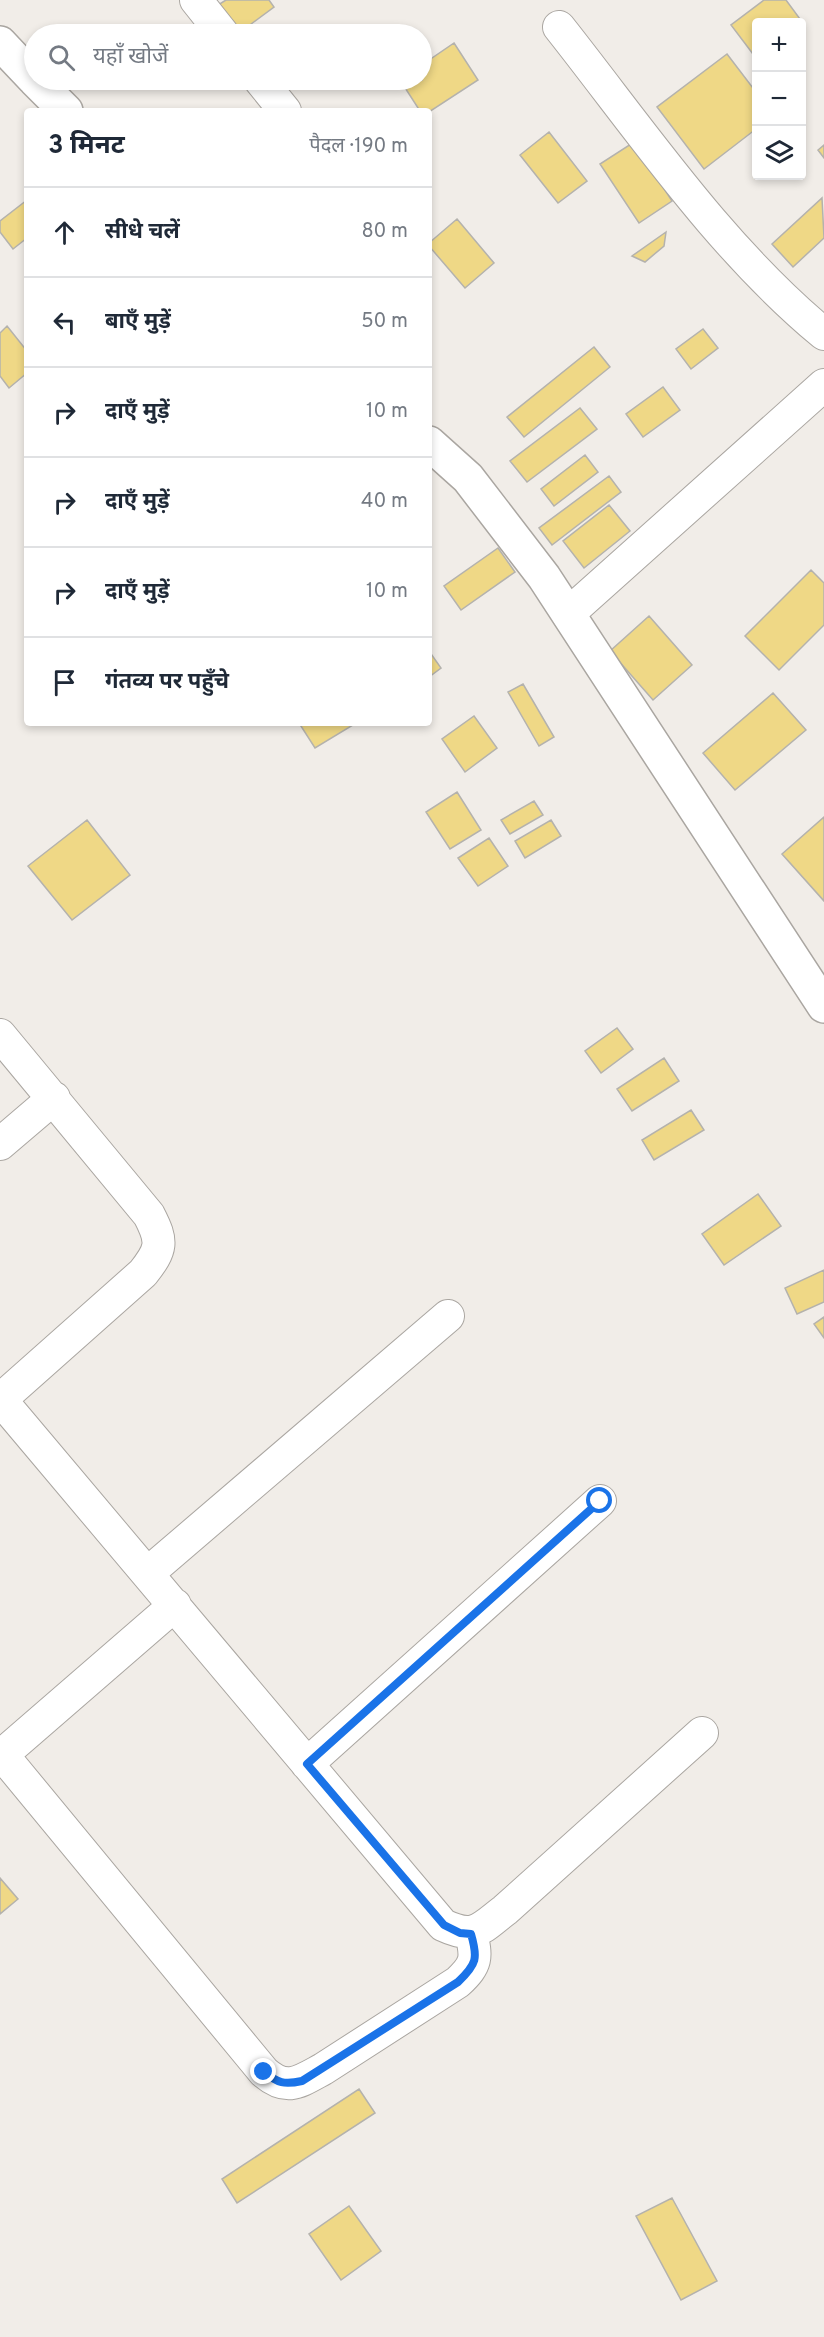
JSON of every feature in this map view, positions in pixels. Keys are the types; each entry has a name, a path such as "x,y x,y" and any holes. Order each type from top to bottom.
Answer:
{"street":[{"path":"195,0 215,24"},
{"path":"560,27 721,233 783,300 819,319"},
{"path":"0,43 24,68"},
{"path":"46,90 63,108"},
{"path":"268,90 283,108"},
{"path":"568,614 824,385"},
{"path":"432,446 468,478 501,518 568,614 824,1006"},
{"path":"0,1035 149,1215 160,1236 157,1255 144,1273 0,1399 444,1925 460,1933 471,1934 505,1910 702,1733"},
{"path":"0,1144 54,1098"},
{"path":"148,1573 448,1316"},
{"path":"307,1764 600,1501"},
{"path":"175,1605 1,1753 264,2072 276,2082 286,2084 302,2081 458,1982 470,1971 476,1958 471,1934"}],"building":[{"path":"226,0 269,0 274,7 251,24 232,24 218,5"},
{"path":"764,0 786,0 799,18 752,18 752,53 731,25"},
{"path":"454,43 478,80 432,110 432,108 418,108 406,90 432,90 432,58"},
{"path":"727,54 752,87 752,132 704,169 657,107"},
{"path":"549,132 587,181 558,203 520,155"},
{"path":"634,142 672,201 639,223 600,164"},
{"path":"824,145 824,158 818,150"},
{"path":"822,198 824,238 793,267 772,244"},
{"path":"24,202 24,240 13,249 0,232 0,221"},
{"path":"457,219 494,263 465,288 432,250 432,240"},
{"path":"666,232 664,246 645,262 632,256"},
{"path":"7,326 24,347 24,376 9,388 0,376 0,333"},
{"path":"703,329 718,348 691,369 676,349"},
{"path":"594,347 610,367 524,437 507,417"},
{"path":"663,387 680,410 643,437 626,414"},
{"path":"580,408 597,429 527,482 510,461"},
{"path":"585,455 598,472 554,506 541,489"},
{"path":"609,476 621,492 552,545 539,528"},
{"path":"609,505 630,531 584,568 563,541"},
{"path":"498,548 515,572 461,610 444,586"},
{"path":"811,570 824,583 824,625 779,670 745,636"},
{"path":"649,616 692,665 653,700 610,651"},
{"path":"432,655 441,668 432,675"},
{"path":"523,684 554,737 539,746 508,692"},
{"path":"773,693 806,730 735,790 703,753"},
{"path":"474,716 497,748 465,772 442,739"},
{"path":"301,726 351,726 315,748"},
{"path":"457,792 481,830 450,849 426,812"},
{"path":"534,801 543,815 510,834 501,820"},
{"path":"824,817 824,901 782,854"},
{"path":"87,820 130,875 72,920 28,866"},
{"path":"551,820 561,836 525,858 515,841"},
{"path":"489,838 508,866 478,886 458,858"},
{"path":"617,1028 633,1049 601,1073 585,1051"},
{"path":"664,1058 679,1081 632,1111 617,1089"},
{"path":"691,1110 704,1130 654,1160 642,1140"},
{"path":"758,1194 781,1226 724,1265 702,1234"},
{"path":"824,1270 824,1302 797,1314 785,1288"},
{"path":"824,1317 824,1338 814,1324"},
{"path":"0,1878 18,1899 0,1914"},
{"path":"359,2089 375,2113 237,2203 222,2179"},
{"path":"672,2198 717,2281 681,2300 636,2216"},
{"path":"349,2206 381,2251 341,2280 309,2234"}],"route":[{"path":"264,2072 276,2082 286,2084 302,2081 458,1982 470,1971 476,1958 471,1934 460,1933 444,1925 307,1764 600,1501"}]}
